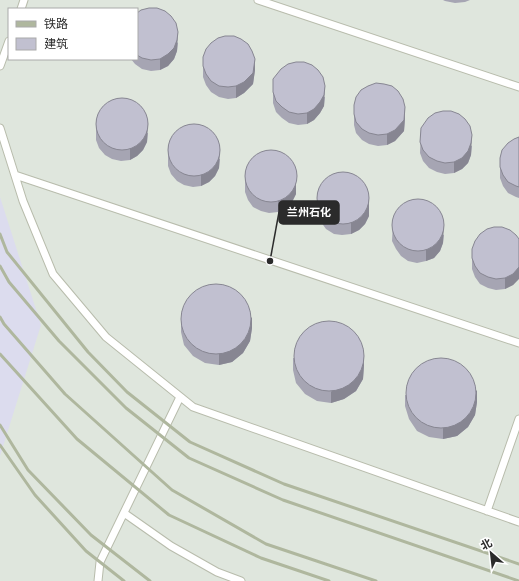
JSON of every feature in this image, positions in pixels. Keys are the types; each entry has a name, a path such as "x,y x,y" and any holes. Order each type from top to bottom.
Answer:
{"lane":[{"path":"258,0 519,87"},
{"path":"0,66 8,44"},
{"path":"0,128 23,201 53,274 106,337 193,407 519,522"},
{"path":"15,175 519,343"},
{"path":"98,581 100,562 180,397"},
{"path":"487,511 519,419"},
{"path":"124,513 171,546 217,572 241,581"}],"shaded area":[{"path":"0,0 519,0 519,581 0,581 0,456 41,325 0,197"}],"building":[{"path":"157,8 165,11 176,23 178,32 174,48 160,59 151,60 138,56 138,12 141,10"},
{"path":"234,36 248,44 255,59 253,73 244,82 236,86 219,86 211,81 203,66 203,57 206,49 218,38"},
{"path":"304,62 312,65 323,77 325,86 324,95 320,102 314,109 307,113 298,114 289,112 276,101 273,92 273,79 281,69 288,64"},
{"path":"376,83 392,86 398,91 403,99 405,107 404,120 395,130 387,134 378,135 369,133 362,129 356,122 354,114 356,97 361,90"},
{"path":"122,98 132,100 140,106 146,114 148,124 146,134 140,142 132,148 122,150 112,148 104,142 98,134 96,124 98,114 104,106 112,100"},
{"path":"451,111 459,114 470,126 472,135 468,151 462,158 454,162 445,163 429,157 423,150 420,142 421,128 428,118 435,113"},
{"path":"194,124 204,126 212,132 218,140 220,150 218,160 212,168 204,174 194,176 184,174 176,168 170,160 168,150 170,140 176,132 184,126"},
{"path":"519,137 519,187 508,182 503,175 500,167 500,158 502,150 508,143"},
{"path":"271,150 281,152 289,158 295,166 297,176 295,186 289,194 281,200 271,202 261,200 253,194 247,186 245,176 247,166 253,158 261,152"},
{"path":"343,172 353,174 361,180 367,188 369,198 367,208 361,216 353,222 343,224 333,222 325,216 319,208 317,198 319,188 325,180 333,174"},
{"path":"418,199 428,201 436,207 442,215 444,225 442,235 436,243 428,249 418,251 408,249 400,243 394,235 392,225 394,215 400,207 408,201"},
{"path":"502,227 510,230 519,239 519,267 513,274 505,278 496,279 480,273 472,258 472,249 475,241 480,234 487,229"},
{"path":"209,284 223,284 236,290 245,299 251,312 249,332 241,344 223,354 209,354 196,348 187,339 181,326 181,312 187,299 196,290"},
{"path":"322,321 336,321 349,327 358,336 364,349 362,369 354,381 336,391 322,391 309,385 300,376 294,363 294,349 300,336 309,327"},
{"path":"434,358 448,358 461,364 470,373 474,379 476,393 474,407 466,418 455,426 448,428 434,428 427,426 416,418 408,407 406,400 406,386 408,379 416,368 427,360"}],"railway":[{"path":"0,234 7,252 88,352 127,392 190,442 284,484 519,564"},
{"path":"0,266 9,282 59,341 126,408 189,458 283,500 519,581"},
{"path":"0,317 4,324 65,394 172,490 266,544 376,581"},
{"path":"0,354 77,439 169,515 261,558 329,581"},
{"path":"0,425 28,470 91,535 150,581"},
{"path":"0,445 35,495 86,551 124,581"}],"place":[{"name":"兰州石化","path":"270,261"}]}
